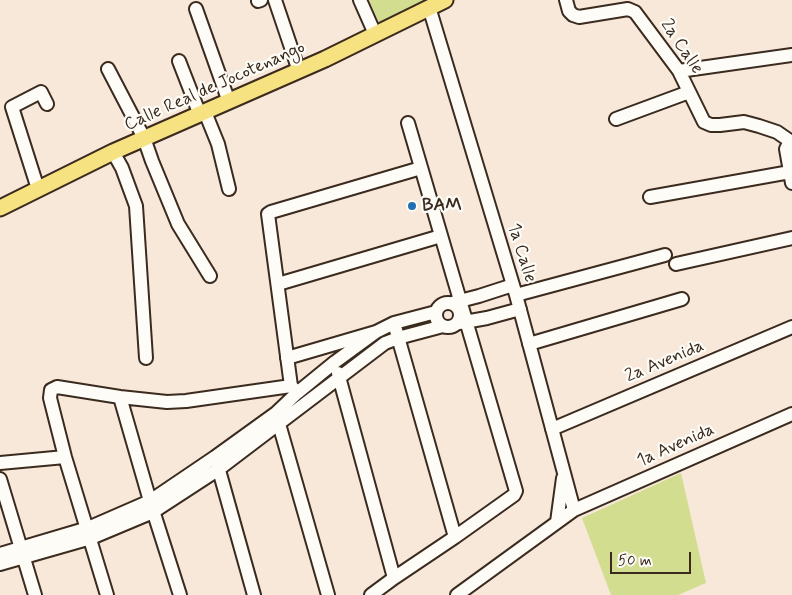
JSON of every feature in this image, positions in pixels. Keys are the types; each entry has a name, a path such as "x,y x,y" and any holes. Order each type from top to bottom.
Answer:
{"main road":[{"name":"Calle Real de Jocotenango","path":"0,208 113,152 299,71 445,0"}],"street":[{"path":"275,0 299,71"},
{"path":"360,0 375,34"},
{"name":"2a Calle","path":"566,0 573,15 579,17 628,9 635,12 679,71 704,122 711,125 744,122 777,132 791,141"},
{"name":"1a Calle","path":"429,7 520,309 574,510"},
{"path":"196,9 229,102"},
{"path":"679,71 792,55"},
{"path":"179,61 218,144 229,189"},
{"path":"108,69 144,138 178,224 210,276"},
{"path":"38,190 12,107 41,92 47,104"},
{"path":"616,119 689,92"},
{"path":"371,595 514,495 516,491 455,324 455,302 441,236 408,122"},
{"path":"650,197 791,178 786,150 791,141"},
{"path":"113,152 122,168 136,206 146,358"},
{"path":"294,390 268,214 421,168"},
{"path":"278,284 441,236"},
{"path":"676,264 792,238"},
{"path":"455,324 440,324 436,319 436,312 440,306 446,303 514,290 665,255"},
{"path":"529,344 682,299"},
{"path":"0,554 22,552 89,533 151,507 217,463 278,418 339,378 386,343 398,338 520,309"},
{"path":"328,595 278,418 294,390 376,332 394,323 436,312"},
{"path":"394,323 455,537"},
{"name":"2a Avenida","path":"552,429 792,327"},
{"path":"288,358 376,332"},
{"path":"335,362 394,578"},
{"path":"107,595 65,457 50,398 51,390 57,387 167,402 294,390"},
{"path":"120,397 151,507 180,595"},
{"name":"1a Avenida","path":"457,595 574,510 792,414"},
{"path":"0,463 65,457"},
{"path":"217,463 254,595"},
{"path":"557,522 564,473"},
{"path":"0,479 35,595"},
{"path":"0,564 22,552"}],"green space":[{"path":"369,0 432,0 380,25"},
{"path":"681,473 706,583 678,595 611,595 582,518"}],"place":[{"name":"BAM","path":"412,206"}]}
